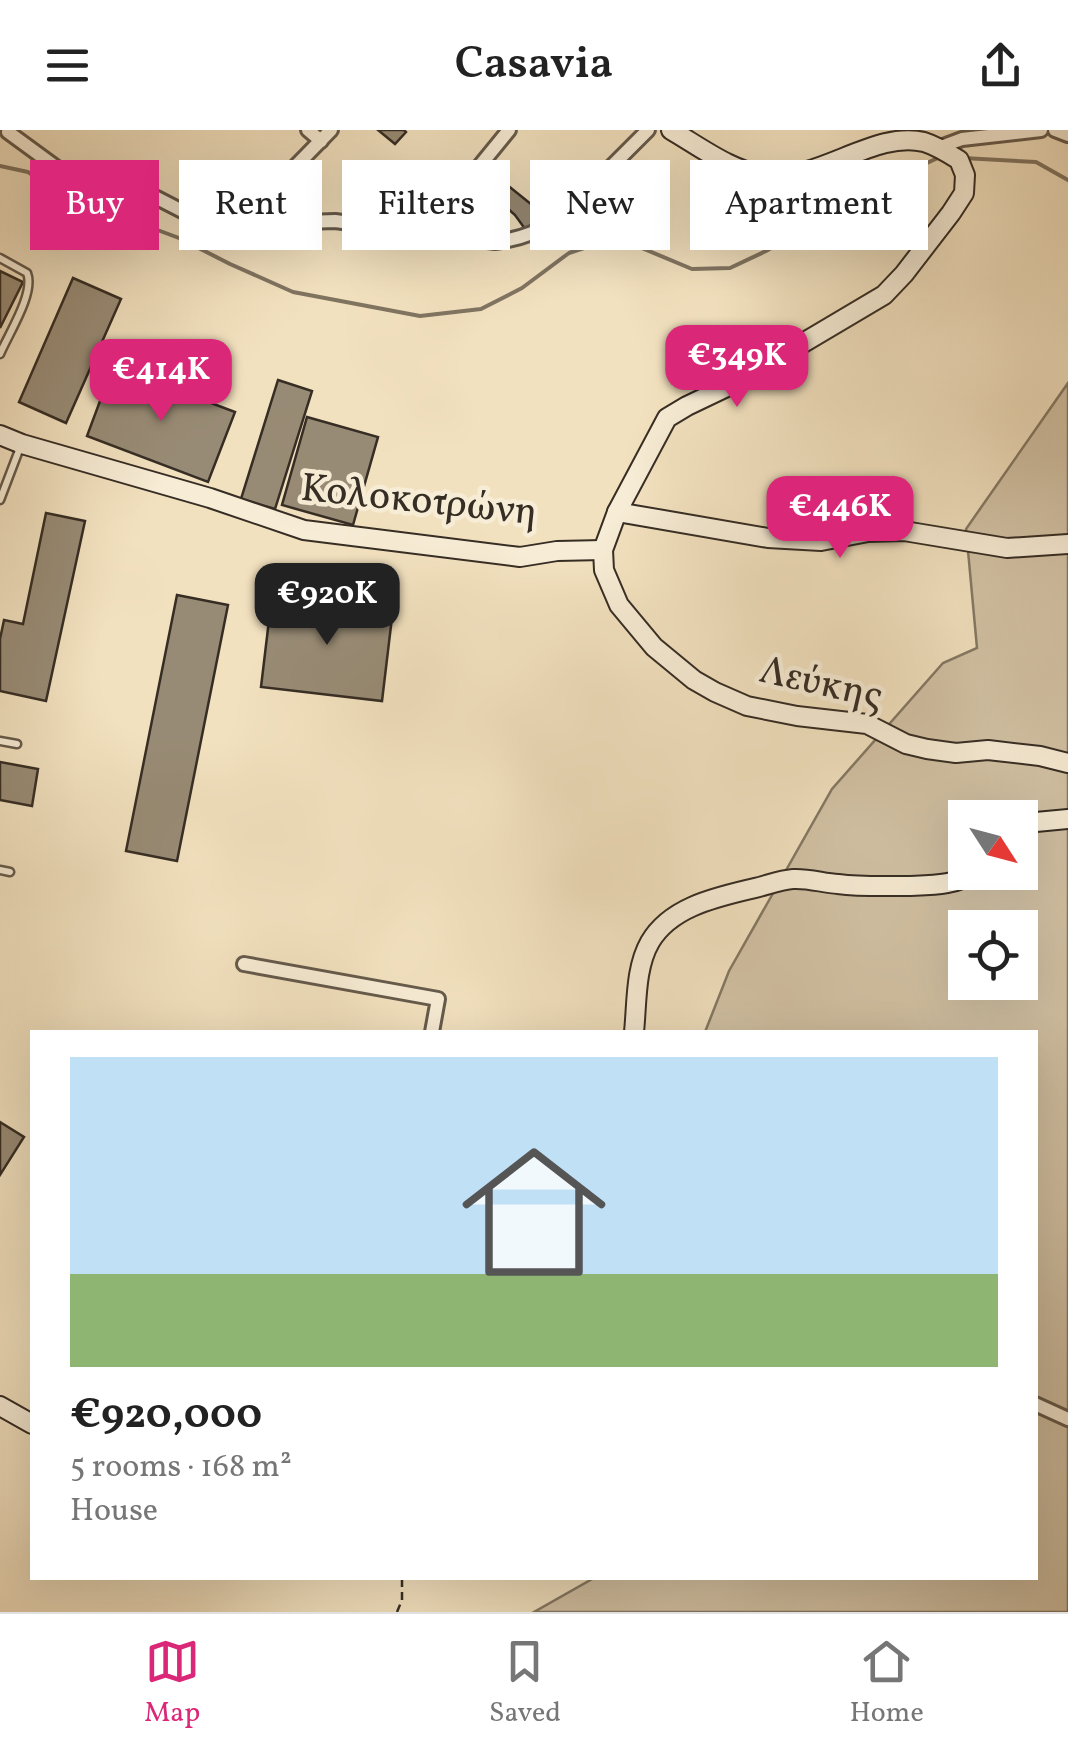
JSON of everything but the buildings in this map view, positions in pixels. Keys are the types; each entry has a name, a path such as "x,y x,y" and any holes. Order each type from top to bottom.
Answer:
{"street":[{"path":"302,160 326,135 308,130"},
{"path":"485,160 509,130"},
{"path":"510,241 541,230 563,214 648,130"},
{"path":"603,550 618,512 667,418 756,373 884,295 964,193 959,160 924,142 890,140 830,164 769,176 728,162 671,130"},
{"path":"938,148 962,139 1041,130"},
{"path":"1055,130 1068,136"},
{"path":"6,133 90,192 155,197 179,210"},
{"name":"Κολοκοτρώνη","path":"0,435 304,530 520,557 603,550"},
{"path":"618,512 768,538 821,541 868,532 904,531 1007,548 1068,544"},
{"name":"Λεύκης","path":"603,550 604,570 619,605 654,646 694,680 715,692 747,706 867,724 906,744 926,749 988,750 1068,763"},
{"path":"1038,822 1068,819"},
{"path":"634,1030 644,957 663,924 680,913 718,896 786,880 870,886 948,882"},
{"path":"244,964 438,999 432,1030"},
{"path":"1038,1405 1068,1419"},
{"path":"0,1406 30,1423"}],"lane":[{"path":"0,258 27,272 30,282 0,354"},
{"path":"0,500 22,444"},
{"path":"0,742 16,744"},
{"path":"0,870 10,872"}],"path":[{"path":"397,1612 402,1600 402,1580"}],"shaded area":[{"path":"1068,383 1068,1612 534,1612 590,1580 1038,1580 1038,1030 706,1030 729,971 832,789 943,663 977,648 966,529"}],"waterway":[{"path":"0,166 28,172 60,196 179,238 293,292 420,316 481,309 522,288 569,253 599,243 625,241 692,269 730,268 883,183 940,157"},
{"path":"963,158 1036,162 1068,180"}]}
